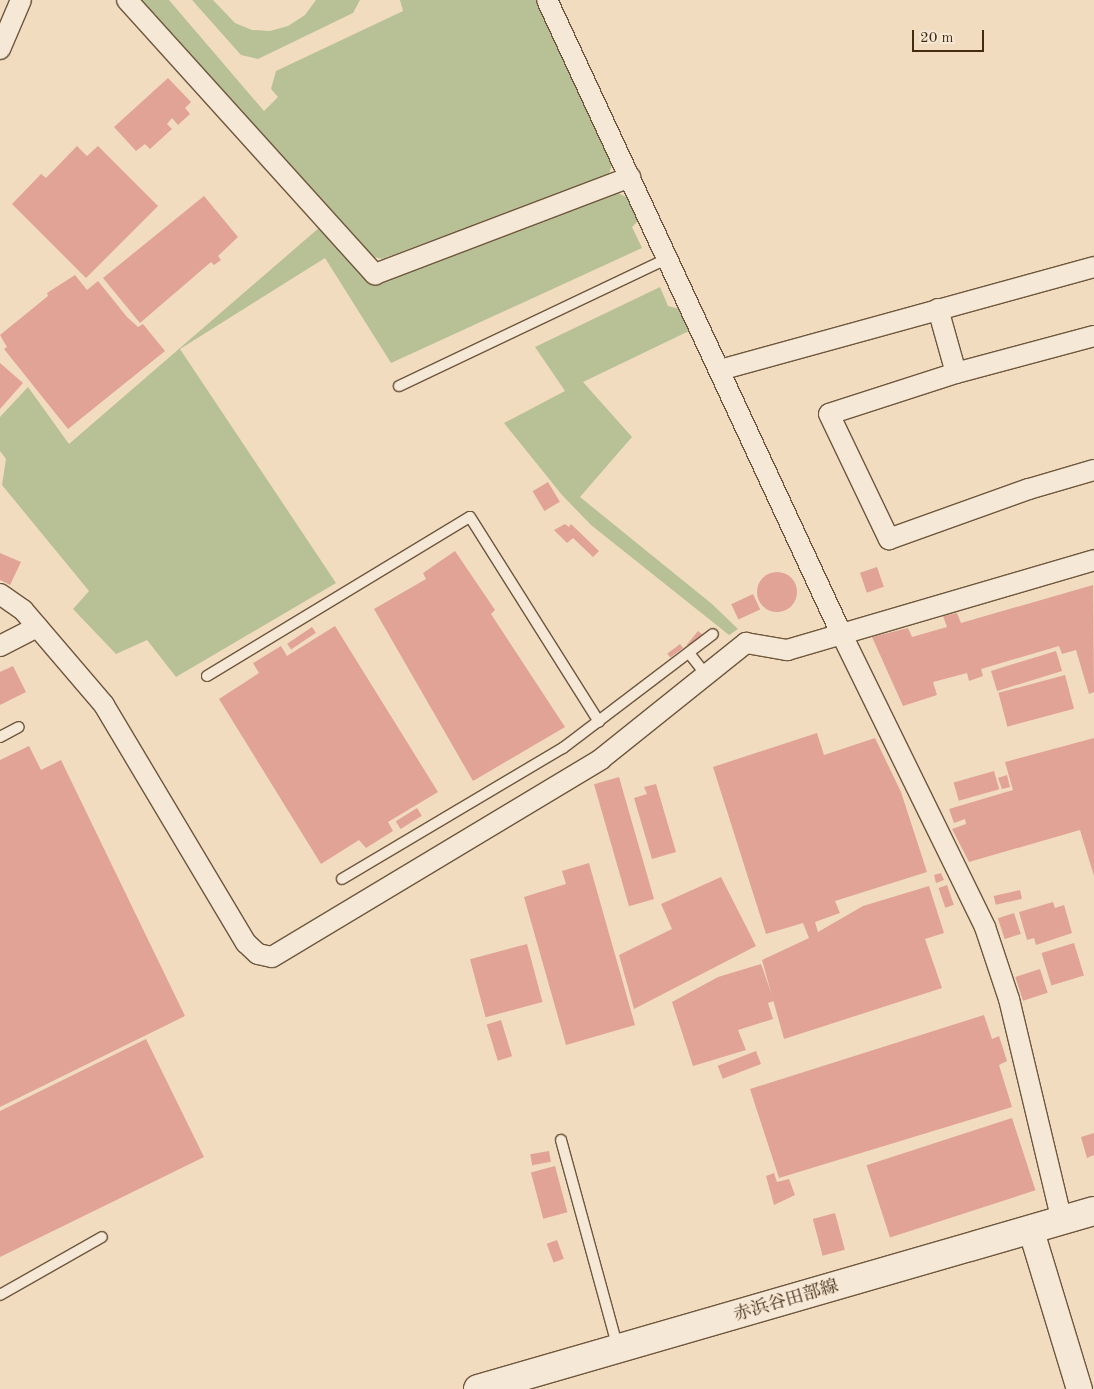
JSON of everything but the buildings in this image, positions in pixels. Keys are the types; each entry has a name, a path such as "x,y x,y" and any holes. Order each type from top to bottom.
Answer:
{"main road":[{"name":"赤浜谷田部線","path":"478,1389 1094,1212"}],"street":[{"path":"0,49 21,0"},
{"path":"127,0 375,274 630,177"},
{"path":"547,0 669,258 841,633 985,928 1010,999 1062,1222"},
{"path":"720,370 1094,267"},
{"path":"938,310 956,373"},
{"path":"1094,336 956,373 829,414 889,540 1029,489 1094,470"},
{"path":"0,594 23,610 104,705 246,943 258,954 272,956 601,759 746,643 787,650 1094,560"},
{"path":"0,646 37,627"},
{"path":"1031,1231 1078,1389"}],"lane":[{"path":"399,386 669,258"},
{"path":"207,676 470,517 599,722"},
{"path":"342,879 563,748 713,634"},
{"path":"689,653 706,676"},
{"path":"0,736 19,727"},
{"path":"562,1140 618,1349"},
{"path":"0,1295 102,1237"}],"green space":[{"path":"141,0 169,0 264,111 278,97 271,89 276,71 403,11 400,0 535,0 612,165 608,176 382,259 374,257"},
{"path":"192,0 213,0 235,23 252,30 270,31 288,26 305,15 316,0 360,0 353,13 258,59 241,55"},
{"path":"618,193 630,199 639,220 632,227 642,248 391,363 325,258 180,349 336,583 176,677 147,640 116,654 73,609 89,591 2,485 6,459 0,451 0,417 28,387 69,444 320,227 374,283"},
{"path":"660,287 668,306 680,309 689,331 583,382 632,437 580,497 712,604 738,629 729,635 591,525 562,495 504,423 565,391 535,347"}]}
